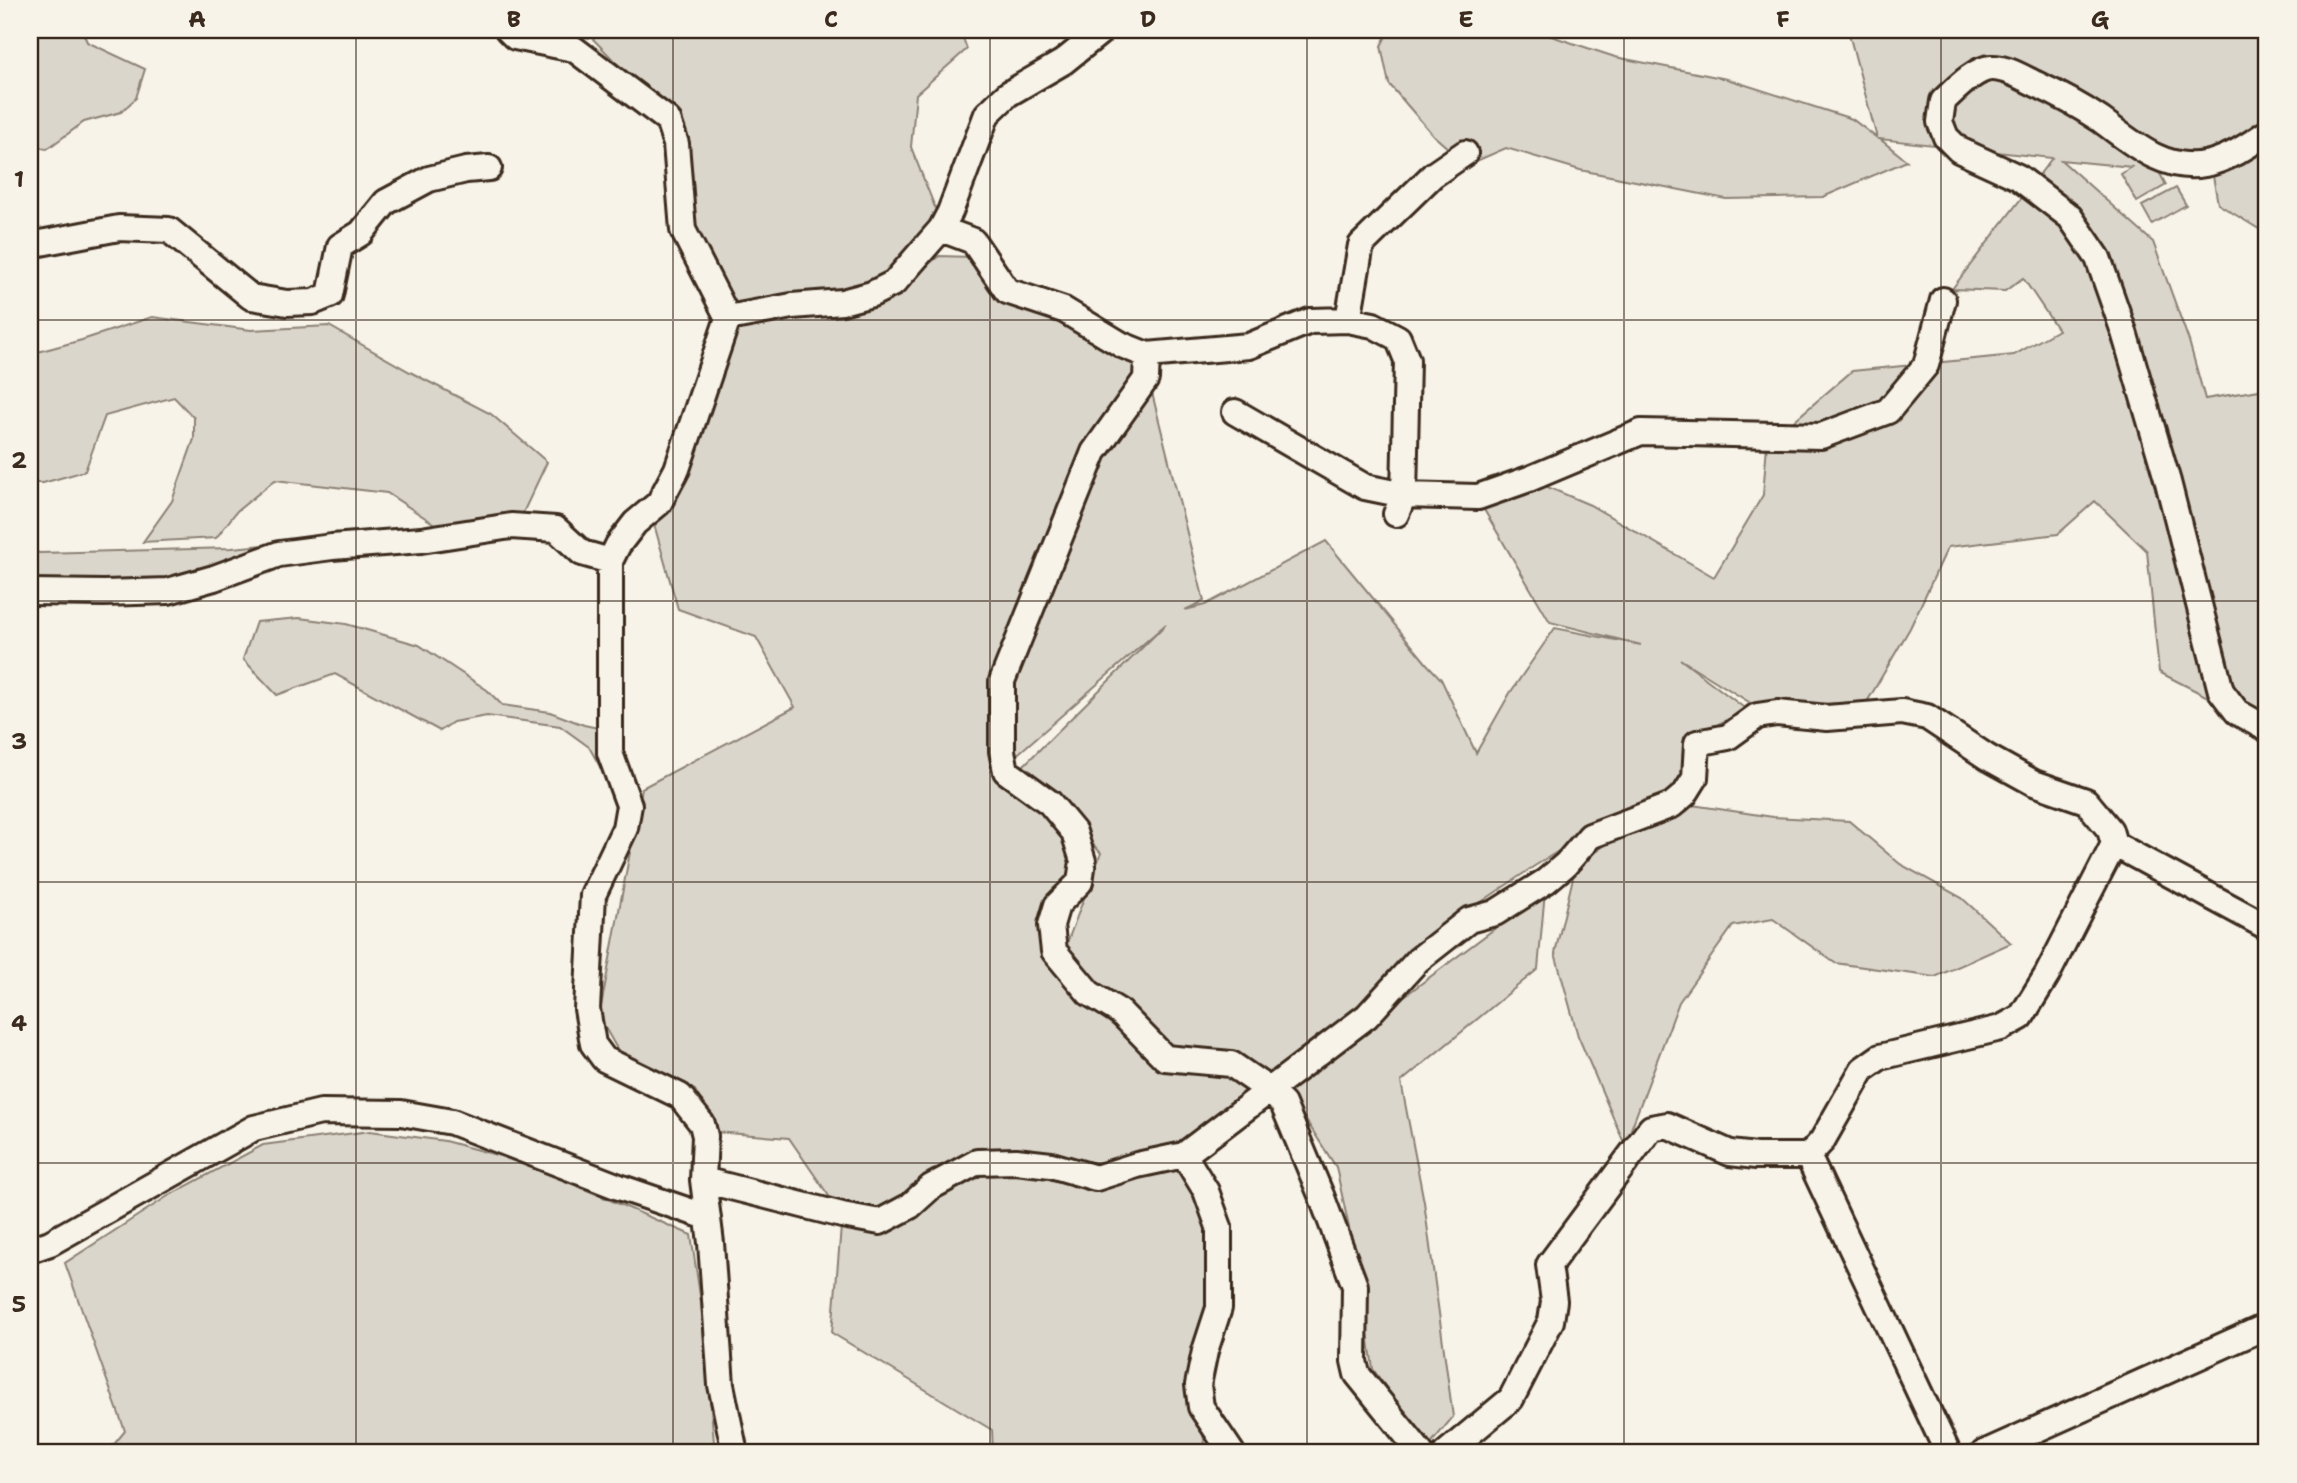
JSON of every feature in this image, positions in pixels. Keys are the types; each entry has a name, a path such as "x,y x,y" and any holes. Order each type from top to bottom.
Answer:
{"street":[{"path":"508,30 515,37 574,49 668,120 676,144 683,230 728,318 677,469 659,503 635,523 618,545 610,561 610,753 628,805 625,828 593,895 587,1009 593,1044 604,1059 680,1096 702,1124 705,1136 703,1180 711,1243 721,1385 735,1453"},
{"path":"728,318 792,306 842,302 872,294 894,283 941,229 987,114 1009,94 1063,62 1100,30"},
{"path":"2267,133 2246,147 2205,164 2173,164 2137,148 2099,119 2059,94 2010,72 1990,68 1977,73 1943,101 1940,122 1946,137 1959,150 2018,177 2070,217 2098,258 2124,332 2168,482 2221,691 2237,712 2267,729"},
{"path":"1348,320 1361,245 1433,175 1465,153"},
{"path":"30,244 119,228 169,230 251,297 287,303 313,302 330,295 340,246 361,233 386,202 429,179 466,170 489,168"},
{"path":"941,229 973,241 1007,291 1064,310 1122,345 1147,355 1249,346 1310,321 1348,320 1373,325 1398,338 1407,360 1400,504"},
{"path":"1236,412 1365,487 1400,504 1478,497 1641,432 1821,436 1888,411 1926,365 1943,300"},
{"path":"1147,355 1146,379 1094,452 1002,681 1002,751 1006,771 1049,803 1074,832 1083,861 1080,881 1057,905 1051,925 1055,951 1089,993 1120,1012 1165,1058 1231,1065 1269,1090 1283,1104 1355,1286 1354,1362 1357,1374 1421,1453"},
{"path":"30,592 168,591 214,578 279,554 421,540 512,526 556,529 582,553 610,561"},
{"path":"703,1180 880,1222 910,1206 931,1187 977,1161 1027,1162 1096,1178 1184,1155 1367,1016 1418,960 1469,920 1495,913 1546,881 1566,864 1590,836 1672,805 1685,794 1695,778 1697,743 1728,737 1758,716 1777,713 1827,718 1902,712 1927,717 1987,757 2034,783 2087,801 2110,830 2114,844 2047,975 2021,1017 2001,1028 1880,1057 1863,1069 1822,1140 1808,1156 1730,1153 1667,1125 1651,1128 1549,1265 1554,1301 1551,1321 1511,1399 1446,1453"},
{"path":"2114,844 2267,927"},
{"path":"30,1250 50,1243 254,1128 321,1112 401,1114 452,1122 619,1187 707,1217"},
{"path":"1184,1155 1206,1191 1219,1227 1219,1308 1205,1351 1198,1385 1201,1407 1232,1453"},
{"path":"1808,1156 1948,1453"},
{"path":"1984,1453 2267,1326"}],"shaded area":[{"path":"30,30 82,30 87,42 145,69 136,98 121,112 84,122 47,149 30,146"},
{"path":"532,30 960,30 967,49 916,94 911,147 938,215 894,273 851,292 733,305 690,221 689,137 592,38 537,33"},
{"path":"1389,30 1533,30 1615,57 1727,79 1852,119 1877,138 1848,30 2267,30 2267,234 2218,204 2213,176 2158,170 2166,185 2137,202 2121,174 2132,167 2061,160 2153,242 2189,341 2205,399 2259,390 2267,368 2267,717 2237,712 2159,672 2147,551 2095,501 2058,534 1948,547 1910,628 1867,702 1757,707 1680,659 1747,710 1688,739 1685,777 1670,794 1602,824 1462,915 1357,1012 1268,1078 1234,1052 1170,1052 1064,951 1101,853 1021,768 1166,624 996,773 1055,825 1076,849 1068,875 1038,927 1081,1000 1162,1064 1229,1069 1253,1090 1184,1155 1219,1255 1197,1408 1207,1453 993,1453 992,1430 832,1333 842,1215 789,1138 715,1132 695,1090 624,1061 599,1017 642,788 795,707 756,637 678,609 652,517 686,482 733,321 876,306 939,256 972,257 1143,357 1204,601 1185,610 1205,605 1326,541 1441,679 1476,753 1510,693 1555,628 1641,645 1550,622 1483,508 1543,485 1590,505 1714,577 1763,495 1767,444 1852,371 2014,355 2058,330 2023,278 2005,291 1952,289 2052,158 1880,139 1907,161 1823,197 1726,199 1580,170 1506,148 1467,165 1433,135 1389,84 1381,46"},
{"path":"2176,188 2186,205 2152,224 2142,206"},
{"path":"152,317 251,330 329,326 491,414 547,462 522,515 447,532 387,493 275,480 237,511 216,538 143,542 172,501 194,439 194,418 174,397 105,416 85,471 43,483 30,483 30,354"},
{"path":"295,542 158,581 30,582 30,551 40,553 232,548"},
{"path":"299,618 346,624 419,645 487,690 502,705 550,712 603,729 607,779 589,747 560,726 487,716 453,722 440,731 335,674 277,695 243,659 256,622"},
{"path":"1692,805 1773,817 1849,821 1900,864 1962,898 2011,943 1935,977 1835,963 1773,919 1733,926 1679,1002 1625,1145 1578,1036 1555,953 1576,865 1626,831"},
{"path":"1545,891 1538,969 1401,1082 1424,1202 1453,1417 1428,1447 1373,1369 1361,1284 1336,1167 1284,1086"},
{"path":"370,1131 445,1141 522,1162 691,1235 701,1302 715,1453 107,1453 125,1431 65,1263 168,1196 263,1145"}]}
